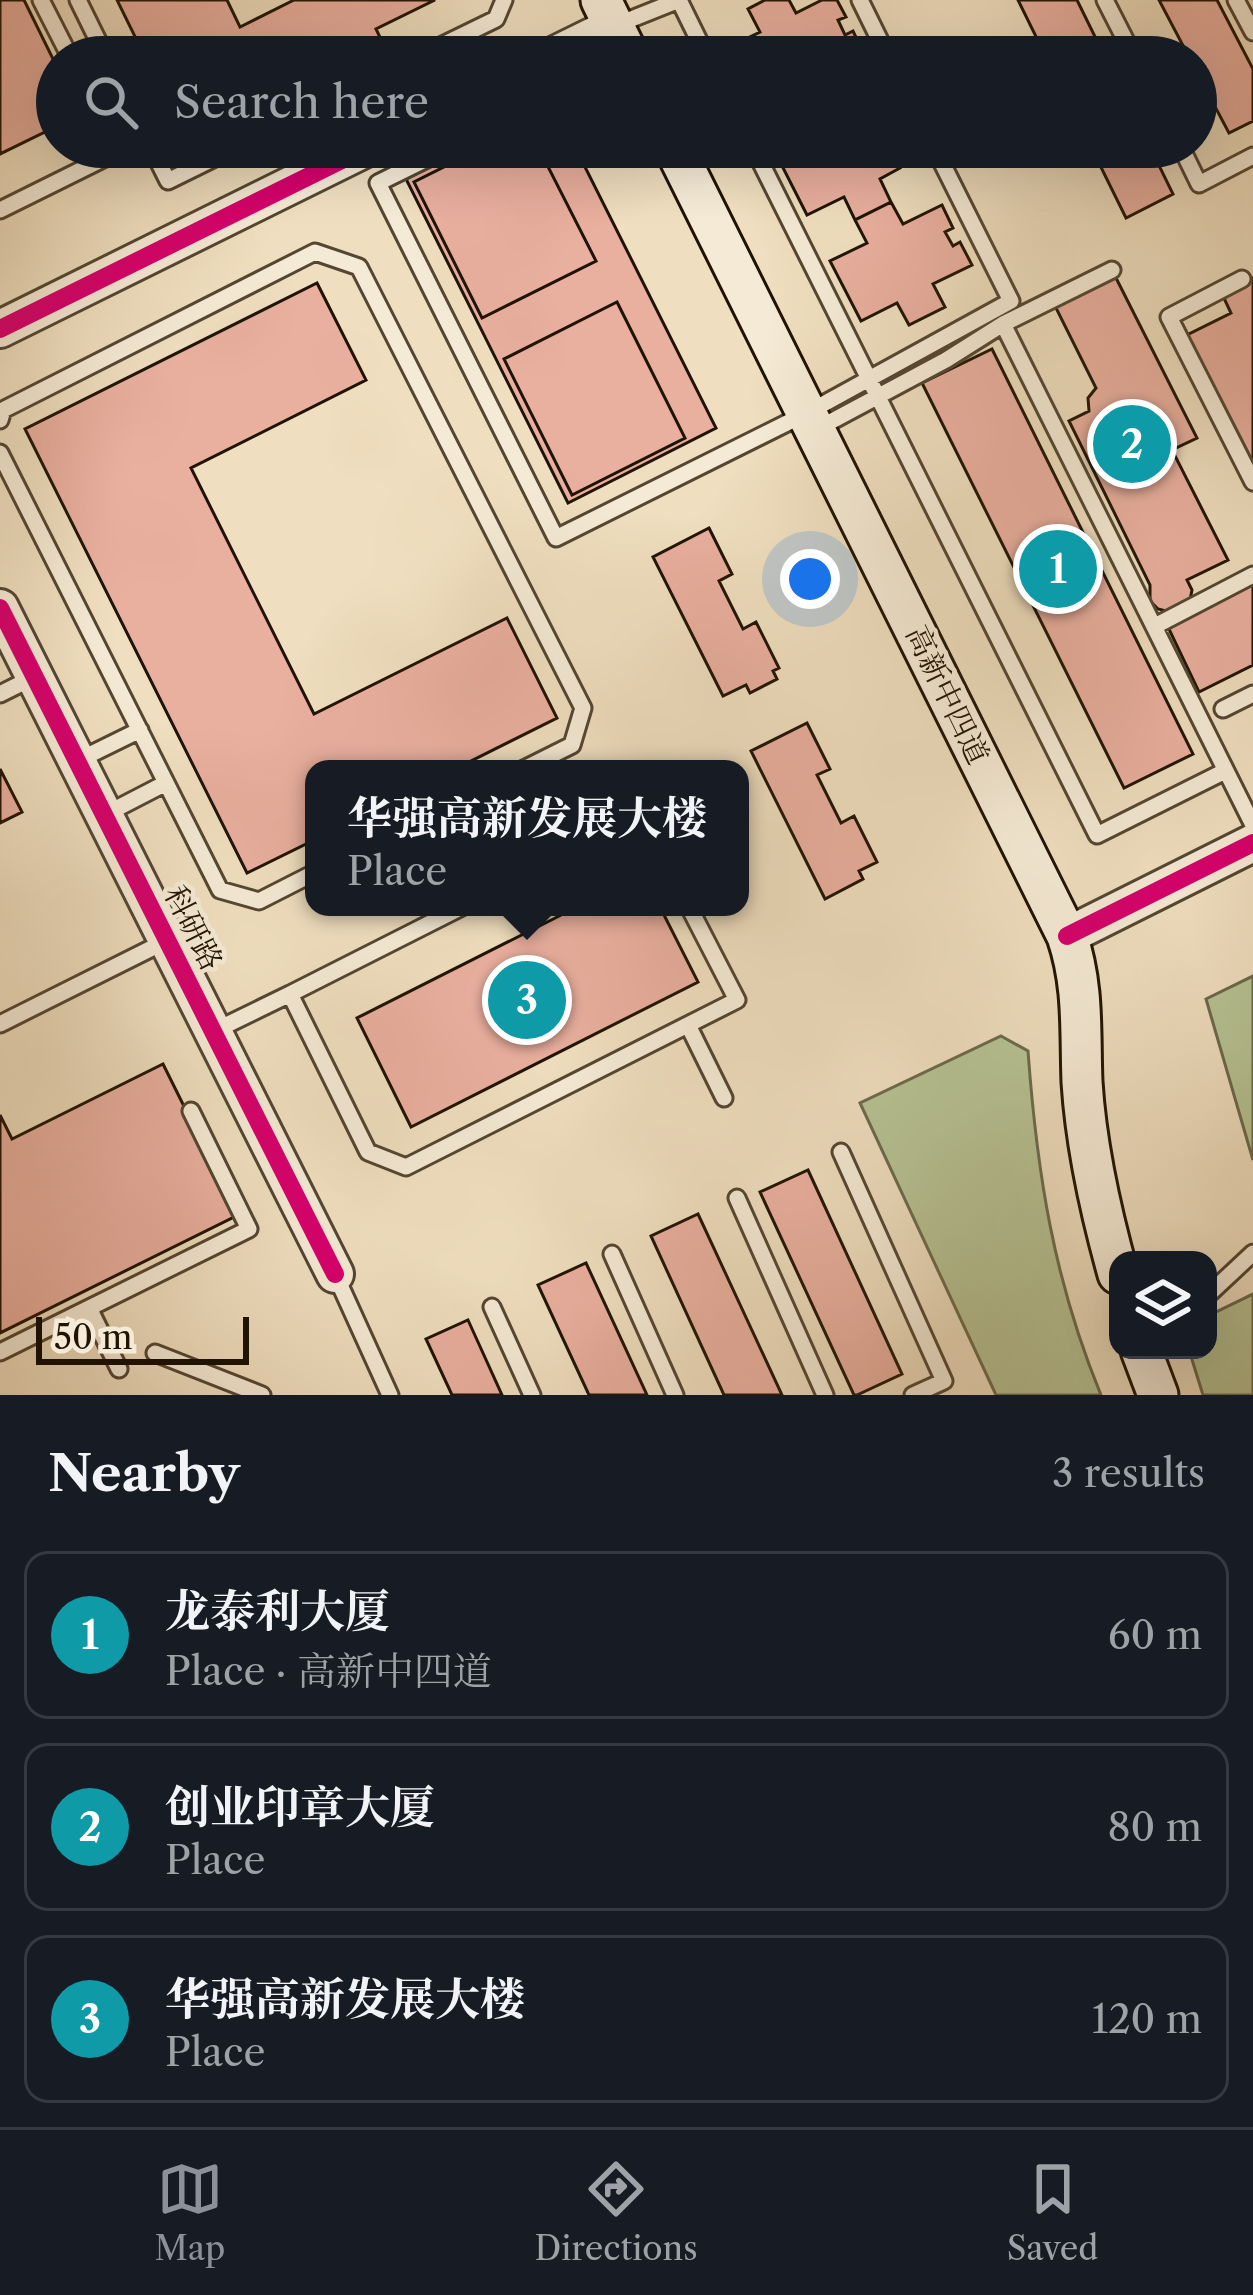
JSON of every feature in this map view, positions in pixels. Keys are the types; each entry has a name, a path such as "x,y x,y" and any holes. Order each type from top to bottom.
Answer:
{"main road":[{"name":"高新中四道","path":"684,168 1067,936 1081,992 1082,1083 1093,1165 1113,1251"},
{"path":"1144,1359 1157,1395"}],"street":[{"path":"0,329 326,168"},
{"name":"科研路","path":"0,608 22,666 76,761 335,1274"},
{"path":"1067,936 1253,843"}],"lane":[{"path":"41,0 59,36"},
{"path":"78,0 96,36"},
{"path":"461,36 496,19 504,0"},
{"path":"612,35 679,0 697,36"},
{"path":"860,0 878,36"},
{"path":"1105,0 1123,36"},
{"path":"1237,0 1253,32"},
{"path":"1191,168 1199,184 1253,156"},
{"path":"0,210 85,168"},
{"path":"162,168 168,181 194,168"},
{"path":"408,168 378,183 556,538 949,364 1003,325 1112,270"},
{"path":"764,168 1097,835 1226,771"},
{"path":"811,422 870,379 1011,301 944,168"},
{"path":"0,420 3,410 315,252 358,266 583,708 572,745 542,760"},
{"path":"1242,279 1169,317 1253,482"},
{"path":"1003,325 1253,825"},
{"path":"0,453 220,890 259,901 305,878"},
{"path":"1155,626 1253,575"},
{"path":"0,694 22,666"},
{"path":"1223,709 1253,694"},
{"path":"76,761 140,730"},
{"path":"103,815 166,783"},
{"path":"212,1032 444,916"},
{"path":"290,994 368,1152 406,1167 737,1000 694,916"},
{"path":"0,1024 166,941"},
{"path":"688,1024 724,1098"},
{"path":"0,1352 249,1229 191,1111"},
{"path":"842,1152 944,1381 913,1395"},
{"path":"737,1198 825,1395"},
{"path":"1217,1287 1253,1253"},
{"path":"612,1254 675,1395"},
{"path":"335,1274 390,1395"},
{"path":"492,1306 532,1395"},
{"path":"89,1308 119,1369"},
{"path":"155,1353 249,1393"}],"green space":[{"path":"1253,976 1253,1160 1206,999"},
{"path":"1001,1036 1028,1051 1050,1226 1071,1310 1101,1395 996,1395 860,1103"},
{"path":"1253,1294 1253,1395 1203,1395 1192,1359 1217,1359 1217,1312"}],"building":[{"path":"0,0 24,0 42,36 36,36 36,136 0,154"},
{"path":"117,0 227,0 240,27 294,0 435,0 376,29 379,36 135,36"},
{"path":"765,0 789,0 796,13 822,0 837,0 846,17 838,20 845,35 853,31 855,36 752,36 760,32 748,9"},
{"path":"1018,0 1077,0 1095,36 1036,36"},
{"path":"1159,0 1217,0 1253,69 1253,121 1229,133 1217,110 1217,36 1178,36"},
{"path":"428,168 586,168 716,428 568,503 406,179"},
{"path":"442,168 549,168 596,261 482,318 414,182"},
{"path":"783,168 900,168 880,179 891,202 855,220 844,197 807,215"},
{"path":"1101,168 1160,168 1173,194 1126,218"},
{"path":"891,202 903,224 942,205 953,228 945,232 953,246 960,242 972,265 933,284 945,307 909,325 897,303 861,321 830,261 867,243 855,220"},
{"path":"1114,274 1197,438 1172,450 1228,560 1187,580 1192,590 1189,605 1174,613 1150,601 1150,585 1069,421 1089,411 1088,398 1096,388 1054,304"},
{"path":"1253,278 1253,465 1187,335 1231,313 1222,294"},
{"path":"317,283 366,380 191,468 314,714 507,618 557,718 473,760 305,760 305,844 247,873 25,429"},
{"path":"617,302 685,438 572,495 504,359"},
{"path":"992,349 1193,754 1124,788 922,383"},
{"path":"709,528 732,574 719,581 743,629 756,622 779,668 773,671 777,679 750,693 746,685 723,696 653,557"},
{"path":"1253,581 1253,665 1199,692 1167,625"},
{"path":"807,723 830,769 817,775 841,823 854,816 877,862 859,871 863,879 825,899 751,751"},
{"path":"0,769 22,812 0,823"},
{"path":"559,916 665,916 698,982 411,1127 357,1018"},
{"path":"163,1064 238,1215 0,1333 0,1115 12,1139"},
{"path":"808,1170 902,1374 857,1395 760,1192"},
{"path":"698,1214 782,1395 724,1395 651,1236"},
{"path":"586,1263 647,1395 589,1395 538,1285"},
{"path":"468,1320 502,1395 452,1395 426,1339"}],"cycle path":[{"path":"0,329 326,168"},
{"path":"0,608 335,1274"},
{"path":"1067,936 1253,843"}],"place":[{"name":"创业印章大厦","path":"1132,444"},
{"name":"龙泰利大厦","path":"1058,569"},
{"name":"华强高新发展大楼","path":"527,1000"}]}
